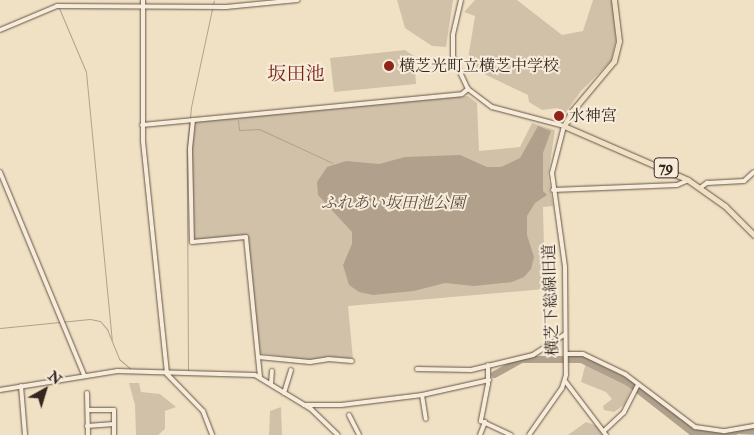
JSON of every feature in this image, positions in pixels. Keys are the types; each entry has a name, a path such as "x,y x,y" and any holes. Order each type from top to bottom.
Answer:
{"main road":[{"path":"564,126 572,111 614,61 619,41 614,0"},
{"name":"79","path":"564,126 688,180 700,188 754,235"}],"street":[{"path":"142,0 142,124 167,374 203,411 212,435"},
{"path":"0,30 57,6 226,7 298,0"},
{"path":"461,0 453,35 453,57 468,89 492,107 564,126"},
{"path":"142,124 462,94 468,89"},
{"path":"193,120 190,150 192,242 246,237 260,377"},
{"name":"横芝下総線旧道","path":"564,126 553,162 554,190 565,267 565,381"},
{"path":"0,172 84,375"},
{"path":"700,188 707,183 744,181 754,172"},
{"path":"554,190 677,185 688,180"},
{"path":"417,369 466,371 533,355 565,334"},
{"path":"566,354 583,354 637,386 687,423 707,432 754,426"},
{"path":"258,357 310,362 328,359 352,361"},
{"path":"488,365 488,380 481,420 511,435"},
{"path":"284,393 291,370"},
{"path":"0,390 117,371 260,377 304,405 338,435"},
{"path":"271,384 272,371"},
{"path":"304,405 342,405 422,394 488,380"},
{"path":"528,435 565,381 605,430 606,435"},
{"path":"22,386 25,435"},
{"path":"605,430 624,412 637,386"},
{"path":"87,393 88,435"},
{"path":"422,394 426,419"},
{"path":"88,410 114,410 114,435"},
{"path":"349,415 355,418 359,435"},
{"path":"480,435 485,422"},
{"path":"87,426 114,424"}],"green space":[{"path":"397,0 453,0 446,47 432,46 405,28"},
{"path":"475,0 517,0 562,35 583,31 593,0 612,0 616,40 611,61 581,91 561,119 556,119 558,108 542,110 529,102 528,95 480,72 468,59 475,16 464,12"},
{"path":"405,50 414,56 416,84 334,92 330,58"},
{"name":"ふれあい坂田池公園","path":"468,96 477,103 479,151 520,147 532,123 555,130 548,176 553,206 543,207 545,289 348,306 353,359 327,357 310,361 259,353 247,236 194,241 191,149 194,122"},
{"path":"586,362 632,388 624,405 614,412 604,410 603,406 612,399 606,392 581,382"},
{"path":"129,383 139,383 141,392 160,394 176,407 165,411 165,429 158,435 136,435 135,405"},
{"path":"281,407 282,435 269,435 270,411"},
{"path":"586,422 600,427 604,435 568,435"}],"shaded area":[{"path":"538,126 551,131 543,153 543,191 547,195 535,203 527,216 527,235 534,257 531,269 524,277 512,282 474,286 445,283 414,291 373,295 359,292 349,285 343,265 352,244 352,232 318,195 317,182 327,167 346,161 379,164 405,157 460,155 487,167 501,167 520,158"}],"waterway":[{"path":"188,372 187,150 191,107 214,0"},
{"path":"59,8 86,72 112,340"},
{"path":"238,120 239,130 259,129 333,163"},
{"path":"0,328 90,319 100,321 107,329 119,359 131,369 143,370"},
{"path":"494,374 521,359 581,359 628,382 692,432 721,435"},
{"path":"726,435 737,430 754,431"}],"place":[{"name":"横芝光町立横芝中学校","path":"389,66"},
{"name":"水神宮","path":"559,116"}],"district":[{"name":"坂田池","path":"296,75"}]}
